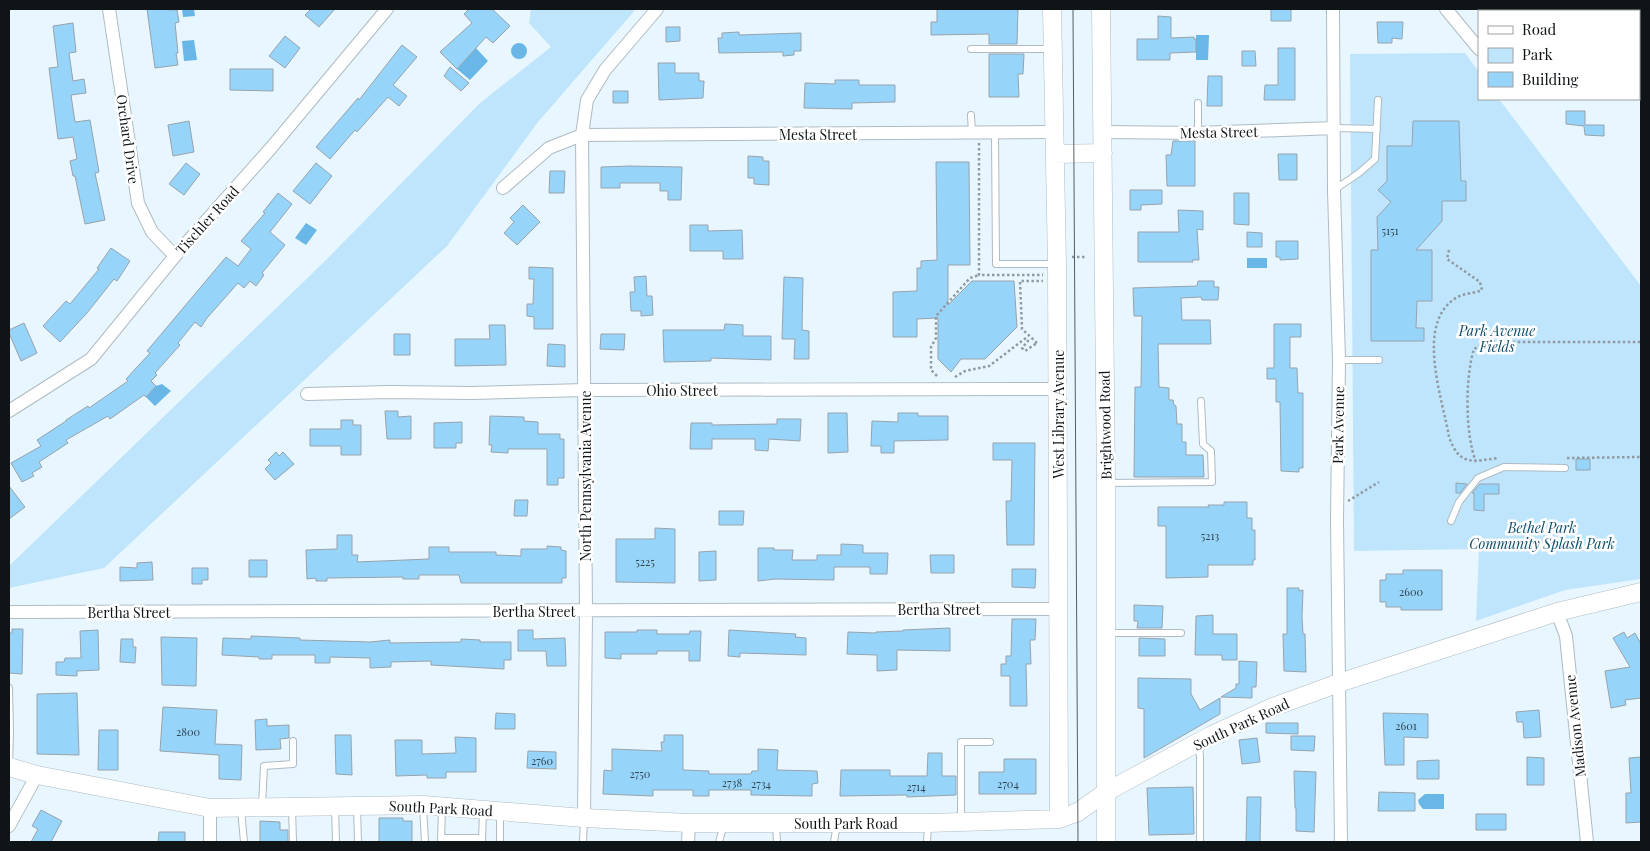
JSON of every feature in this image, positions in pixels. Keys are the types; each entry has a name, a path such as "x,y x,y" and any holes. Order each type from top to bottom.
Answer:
{"street":[{"name":"Orchard Drive","path":"109,9 138,203 152,232 175,256"},
{"name":"Tischler Road","path":"9,411 91,358 175,256 271,148 387,9"},
{"name":"North Pennsylvania Avenue","path":"584,818 586,611 582,135 587,100 605,70 657,9"},
{"name":"West Library Avenue","path":"1052,9 1058,265 1059,819"},
{"name":"Brightwood Road","path":"1101,9 1106,482 1106,842"},
{"name":"Park Avenue","path":"1333,9 1334,190 1339,360 1337,521 1342,842"},
{"path":"1446,9 1478,48"},
{"name":"Mesta Street","path":"1102,132 1198,133 1335,128"},
{"name":"Mesta Street","path":"582,135 995,134 1054,132"},
{"path":"503,188 548,148 582,135"},
{"path":"1055,154 1102,153"},
{"name":"Ohio Street","path":"307,394 585,390 1057,389"},
{"name":"South Park Road","path":"9,767 37,775 210,808 423,806 584,818 689,823 928,823 1059,819 1078,812 1106,792 1199,742 1273,708 1339,683 1557,612 1641,592"},
{"name":"Bertha Street","path":"9,612 1059,609"},
{"name":"Madison Avenue","path":"1557,612 1566,636 1587,842"},
{"path":"9,826 37,775"},
{"path":"210,808 210,842"},
{"path":"688,842 689,823"}],"lane":[{"path":"971,49 1053,50"},
{"path":"1334,190 1359,173 1375,159 1378,100"},
{"path":"1198,103 1198,133"},
{"path":"971,115 972,134"},
{"path":"1335,128 1377,130"},
{"path":"995,134 996,264 1058,265"},
{"path":"1339,360 1379,360"},
{"path":"1106,482 1212,482 1211,451 1203,444 1201,401"},
{"path":"1451,521 1458,502 1478,478 1504,467 1565,468"},
{"path":"1106,633 1181,633"},
{"path":"9,688 9,767"},
{"path":"262,807 264,766 293,764 292,741"},
{"path":"960,822 961,742 990,742"},
{"path":"1199,742 1200,842"},
{"path":"335,806 336,842"},
{"path":"357,806 358,842"},
{"path":"423,806 425,842"},
{"path":"292,807 293,842"},
{"path":"442,807 441,840 482,840 491,810"},
{"path":"241,808 244,842"},
{"path":"491,810 500,842"},
{"path":"583,842 584,818"},
{"path":"719,842 725,823"},
{"path":"776,823 777,842"},
{"path":"834,842 837,823"},
{"path":"928,823 928,842"}],"path":[{"path":"979,147 981,238 979,275"},
{"path":"979,190 984,190"},
{"path":"1448,250 1447,259 1480,282 1482,286 1482,290 1462,295 1453,300 1444,309 1436,322 1434,333 1433,348 1450,437 1454,451 1462,458 1476,462 1471,451 1468,392 1470,362 1474,349 1487,342 1641,342"},
{"path":"938,376 931,370 931,347 936,338 936,316 970,278 979,275 1058,265 1086,257"},
{"path":"1044,344 1037,343 1022,329 1020,281 1050,281"},
{"path":"952,379 965,370 989,366 1026,338 1028,341 1022,348 1025,351 1037,343"},
{"path":"1347,502 1379,482"}],"green space":[{"path":"531,9 636,9 538,122 447,246 104,568 9,588 9,566 325,261 480,103 551,47 529,23"},
{"name":"Park Avenue Fields","path":"1465,53 1478,71 1478,100 1500,100 1641,286 1641,579 1565,590 1476,621 1479,549 1354,551 1350,54"}],"water":[{"path":"182,9 194,9 195,16 183,17"},
{"path":"1196,35 1209,35 1208,60 1196,60"},
{"path":"194,40 197,60 184,61 182,41"},
{"path":"519,43 525,45 527,51 525,57 519,59 513,57 511,51 513,45"},
{"path":"476,48 488,61 470,80 457,69"},
{"path":"306,223 317,230 306,245 295,238"},
{"path":"1247,258 1267,258 1267,268 1247,268"},
{"path":"162,384 171,391 155,406 146,397 156,386"},
{"path":"1425,794 1444,794 1444,809 1423,809 1418,800"}],"building":[{"path":"147,9 177,10 179,22 175,23 178,65 155,68"},
{"path":"311,9 335,9 319,27 305,15"},
{"path":"469,9 492,9 510,26 493,43 486,37 457,69 440,52 472,23 464,14"},
{"path":"937,9 1018,9 1017,44 989,44 989,34 931,35 931,22 937,22"},
{"path":"1271,9 1291,9 1291,21 1271,21"},
{"path":"1158,16 1171,17 1171,38 1194,37 1196,39 1196,52 1170,53 1170,60 1137,60 1137,39 1158,39"},
{"path":"1377,22 1403,22 1402,39 1392,38 1392,43 1378,43"},
{"path":"73,23 76,52 69,53 73,81 84,79 86,93 71,95 75,122 90,120 99,172 95,173 105,220 85,224 70,161 77,159 73,137 58,139 49,68 58,67 53,26"},
{"path":"666,27 680,27 680,41 666,42"},
{"path":"739,32 739,35 801,33 801,51 794,51 794,55 783,56 783,52 719,53 718,38 722,38 722,33"},
{"path":"285,36 300,48 285,68 269,56"},
{"path":"402,45 417,57 393,85 407,96 399,106 388,97 357,132 355,130 330,159 316,147 358,98 359,100"},
{"path":"1278,48 1295,48 1295,100 1264,100 1265,85 1278,85"},
{"path":"1242,51 1255,51 1256,66 1242,66"},
{"path":"989,54 1024,54 1023,74 1018,74 1019,97 989,97"},
{"path":"658,63 675,63 675,73 699,73 699,81 704,81 703,98 659,100"},
{"path":"450,67 469,83 461,91 444,76"},
{"path":"230,69 273,69 273,91 230,90"},
{"path":"1208,76 1222,76 1222,106 1207,106"},
{"path":"835,80 859,80 859,85 895,85 895,102 852,103 852,109 804,108 805,83 835,84"},
{"path":"613,91 628,91 628,103 613,103"},
{"path":"1566,111 1585,111 1585,125 1604,125 1604,136 1585,135 1584,126 1566,124"},
{"path":"189,121 194,152 173,156 168,125"},
{"path":"1413,121 1459,121 1461,181 1466,181 1466,201 1442,201 1442,221 1416,250 1432,250 1432,301 1417,301 1416,328 1424,328 1424,341 1371,341 1371,250 1378,250 1377,217 1391,202 1378,190 1387,181 1387,146 1412,146"},
{"path":"1173,141 1195,141 1195,186 1167,186 1166,155 1171,155"},
{"path":"1278,154 1297,154 1297,180 1279,180"},
{"path":"748,156 763,157 763,161 769,161 769,185 754,184 754,178 748,178"},
{"path":"936,162 969,162 970,265 948,265 948,305 972,281 1014,281 1017,327 985,359 961,359 951,372 938,359 938,318 917,319 917,337 893,337 893,292 917,291 917,268 921,268 921,261 937,260"},
{"path":"186,163 200,174 184,195 169,184"},
{"path":"316,163 332,176 310,204 293,191"},
{"path":"601,167 682,167 681,200 668,200 668,191 660,191 660,183 620,183 620,188 601,188"},
{"path":"550,171 565,171 564,193 549,193"},
{"path":"1130,190 1162,190 1162,204 1141,205 1141,210 1130,210"},
{"path":"278,193 292,204 270,232 285,245 262,273 264,275 256,286 250,281 244,288 238,283 201,327 195,322 178,343 180,345 155,373 157,375 151,381 156,386 146,397 144,395 110,419 108,416 66,440 68,443 39,462 42,467 32,473 34,476 22,482 11,463 41,446 37,440 128,381 126,379 150,353 147,351 226,257 238,266 251,249 241,241 265,213 263,212"},
{"path":"1234,193 1249,193 1249,225 1234,224"},
{"path":"523,205 540,222 517,245 504,233 514,222 510,218"},
{"path":"1178,210 1203,211 1203,230 1197,229 1199,260 1192,260 1193,262 1138,262 1138,232 1179,232"},
{"path":"690,225 708,225 708,231 742,230 743,259 723,259 723,251 690,251"},
{"path":"1247,232 1262,233 1262,247 1247,247"},
{"path":"1276,241 1298,241 1298,259 1280,260 1280,257 1276,257"},
{"path":"111,248 130,261 117,281 114,279 87,313 60,342 43,326 66,301 70,304 99,269 97,268"},
{"path":"529,267 553,268 553,329 534,329 534,317 527,316 527,304 533,304 534,279 529,279"},
{"path":"646,276 647,296 652,296 653,315 641,316 641,311 631,311 630,292 635,292 634,277"},
{"path":"784,277 803,278 802,330 809,331 809,359 794,359 795,339 782,339"},
{"path":"1198,281 1214,281 1214,287 1219,287 1218,300 1202,300 1201,297 1181,298 1182,320 1210,320 1211,344 1158,344 1159,387 1169,388 1169,400 1173,400 1176,406 1177,424 1182,424 1182,442 1186,442 1186,455 1203,455 1204,477 1134,477 1135,387 1141,387 1142,316 1134,316 1133,288 1197,286"},
{"path":"24,323 37,353 21,361 9,330"},
{"path":"725,324 743,325 743,336 771,336 771,360 711,358 711,361 664,362 663,330 724,330"},
{"path":"1274,324 1301,324 1301,337 1290,337 1290,368 1297,368 1298,393 1303,393 1303,468 1299,468 1299,472 1281,471 1280,402 1276,402 1276,379 1267,379 1267,368 1274,368"},
{"path":"489,325 505,325 506,365 455,366 455,339 490,339"},
{"path":"394,334 410,334 410,355 394,355"},
{"path":"601,334 625,334 624,350 600,349"},
{"path":"548,344 565,345 565,367 547,366"},
{"path":"385,411 398,411 398,417 411,416 411,439 387,439"},
{"path":"828,413 847,413 848,452 828,453"},
{"path":"898,413 918,413 918,416 948,416 948,440 894,441 894,453 881,453 881,446 871,446 872,421 898,422"},
{"path":"490,416 524,417 524,421 538,422 538,434 560,434 560,439 564,439 564,478 558,478 558,485 547,485 547,449 508,449 508,453 491,452 492,445 489,445"},
{"path":"777,419 801,419 800,441 769,439 768,451 755,450 755,439 712,439 712,449 690,449 691,423 712,423 712,425 777,424"},
{"path":"341,420 353,420 353,425 361,425 361,455 341,455 341,446 310,446 310,429 341,429"},
{"path":"462,422 462,443 456,443 456,448 434,448 434,423"},
{"path":"993,443 1035,443 1034,545 1007,545 1006,501 1011,501 1012,460 993,460"},
{"path":"276,452 279,456 283,452 294,464 275,480 265,469 271,463 268,460"},
{"path":"1576,459 1590,459 1590,470 1576,470"},
{"path":"1456,483 1467,484 1460,493 1456,493"},
{"path":"1480,484 1499,484 1499,494 1484,494 1484,511 1474,510 1474,493 1472,493"},
{"path":"9,486 25,507 9,519"},
{"path":"515,500 528,500 527,516 514,516"},
{"path":"1224,502 1247,502 1247,518 1252,518 1252,530 1255,530 1255,560 1253,560 1253,565 1208,565 1208,577 1166,578 1166,526 1158,526 1158,507 1209,507 1208,505 1224,505"},
{"path":"719,511 744,511 743,525 719,525"},
{"path":"655,528 675,529 675,583 616,582 616,539 655,539"},
{"path":"337,535 352,535 352,555 358,555 357,562 429,559 429,547 449,547 449,552 496,552 496,555 521,556 521,549 547,549 547,546 561,547 561,550 566,551 566,578 562,578 562,583 461,583 459,575 419,575 419,579 403,579 403,577 327,578 327,581 316,581 316,578 307,579 306,550 337,549"},
{"path":"841,544 863,545 863,553 888,553 887,574 870,574 870,567 834,567 834,580 775,579 758,581 758,548 793,550 792,560 817,560 817,555 841,555"},
{"path":"716,551 716,580 699,581 699,552"},
{"path":"930,555 954,555 954,573 931,573"},
{"path":"249,560 267,560 267,577 249,577"},
{"path":"152,562 153,580 120,581 120,567 137,568 137,563"},
{"path":"192,568 208,568 208,580 202,580 202,584 192,584"},
{"path":"1012,569 1036,569 1035,588 1012,587"},
{"path":"1403,570 1442,570 1442,610 1401,610 1401,607 1386,607 1386,602 1380,602 1380,580 1386,580 1386,574 1403,574"},
{"path":"1287,588 1303,590 1302,617 1303,634 1305,634 1306,672 1284,671 1283,634 1287,634"},
{"path":"1134,605 1163,606 1162,628 1137,628 1138,621 1134,621"},
{"path":"1213,615 1213,634 1237,634 1237,660 1222,660 1222,655 1195,655 1196,616"},
{"path":"1012,619 1036,619 1035,640 1030,640 1031,664 1026,664 1027,706 1010,706 1010,676 1001,676 1001,664 1006,664 1006,656 1011,656"},
{"path":"950,628 950,651 897,650 897,670 877,671 877,655 847,654 848,632 876,633"},
{"path":"12,629 23,629 22,674 9,673 9,633 12,633"},
{"path":"98,630 99,670 77,671 77,676 56,675 56,662 64,662 65,658 81,658 80,631"},
{"path":"518,630 533,630 533,639 565,638 566,666 547,666 546,651 518,651"},
{"path":"637,630 657,630 657,634 689,634 690,631 701,631 700,661 689,661 689,651 657,651 657,654 621,654 621,659 605,658 605,632 637,632"},
{"path":"729,630 796,634 795,637 806,638 806,655 740,653 740,657 728,656"},
{"path":"1624,632 1627,638 1635,633 1641,644 1641,698 1625,700 1626,705 1611,708 1605,671 1630,667 1613,638"},
{"path":"251,636 300,638 300,640 370,642 390,640 390,643 461,642 461,639 480,640 480,642 511,642 511,660 504,660 504,669 431,665 431,661 391,662 391,667 370,668 370,658 330,657 330,663 315,663 315,655 272,655 272,659 259,659 259,657 222,655 223,638 251,639"},
{"path":"161,637 197,638 196,686 162,685"},
{"path":"1139,638 1165,639 1165,656 1139,656"},
{"path":"121,639 133,639 133,647 136,647 135,663 120,662"},
{"path":"1239,661 1257,662 1256,687 1252,687 1252,698 1221,697 1236,688 1236,684 1239,684"},
{"path":"1138,678 1191,679 1191,694 1200,710 1220,698 1220,714 1144,758 1144,709 1138,708"},
{"path":"77,693 79,755 37,754 37,694"},
{"path":"163,707 217,710 215,744 242,745 241,780 219,779 219,755 160,751"},
{"path":"1539,710 1541,737 1524,738 1523,722 1517,722 1516,712"},
{"path":"496,713 515,714 515,729 495,729"},
{"path":"1383,713 1428,714 1428,738 1404,737 1404,765 1385,765"},
{"path":"267,719 267,726 289,725 289,738 280,739 281,749 256,750 255,720"},
{"path":"1266,723 1298,723 1298,734 1266,733"},
{"path":"99,730 118,730 118,770 98,770"},
{"path":"335,735 351,735 352,775 336,774"},
{"path":"664,735 683,735 683,770 709,771 709,774 751,774 752,771 758,771 758,749 778,750 777,770 817,771 818,783 812,784 812,796 751,795 751,790 709,790 709,796 693,796 693,790 653,790 653,796 603,794 604,770 612,771 612,749 662,751 661,742 664,742"},
{"path":"1291,736 1315,736 1314,751 1291,750"},
{"path":"455,737 476,738 476,772 446,772 446,778 427,778 427,775 396,776 395,740 422,740 422,754 456,753"},
{"path":"1257,738 1260,762 1242,764 1239,740"},
{"path":"528,751 556,752 556,769 527,768"},
{"path":"928,753 942,753 942,776 956,776 956,795 907,797 907,795 840,796 841,770 890,770 890,776 927,776"},
{"path":"1527,757 1544,758 1544,785 1527,785"},
{"path":"1641,757 1641,822 1626,823 1626,793 1631,793 1629,758"},
{"path":"1004,759 1036,759 1036,794 979,794 979,772 1004,772"},
{"path":"1439,760 1439,779 1417,779 1417,761"},
{"path":"1294,771 1316,772 1314,832 1296,831"},
{"path":"1193,787 1194,834 1149,835 1147,788"},
{"path":"1379,792 1415,793 1415,811 1378,811"},
{"path":"1247,797 1261,797 1260,842 1246,842"},
{"path":"41,810 62,821 51,842 31,842 38,829 32,826"},
{"path":"1476,814 1506,814 1506,830 1476,830"},
{"path":"379,818 403,818 403,821 412,821 412,842 379,842"},
{"path":"260,821 280,822 280,830 288,830 288,842 260,842"},
{"path":"159,832 185,832 185,842 158,842"}],"tram line":[{"path":"1073,9 1078,842"}],"park label":[{"name":"Bethel Park Community Splash Park","path":"1542,536"}]}
